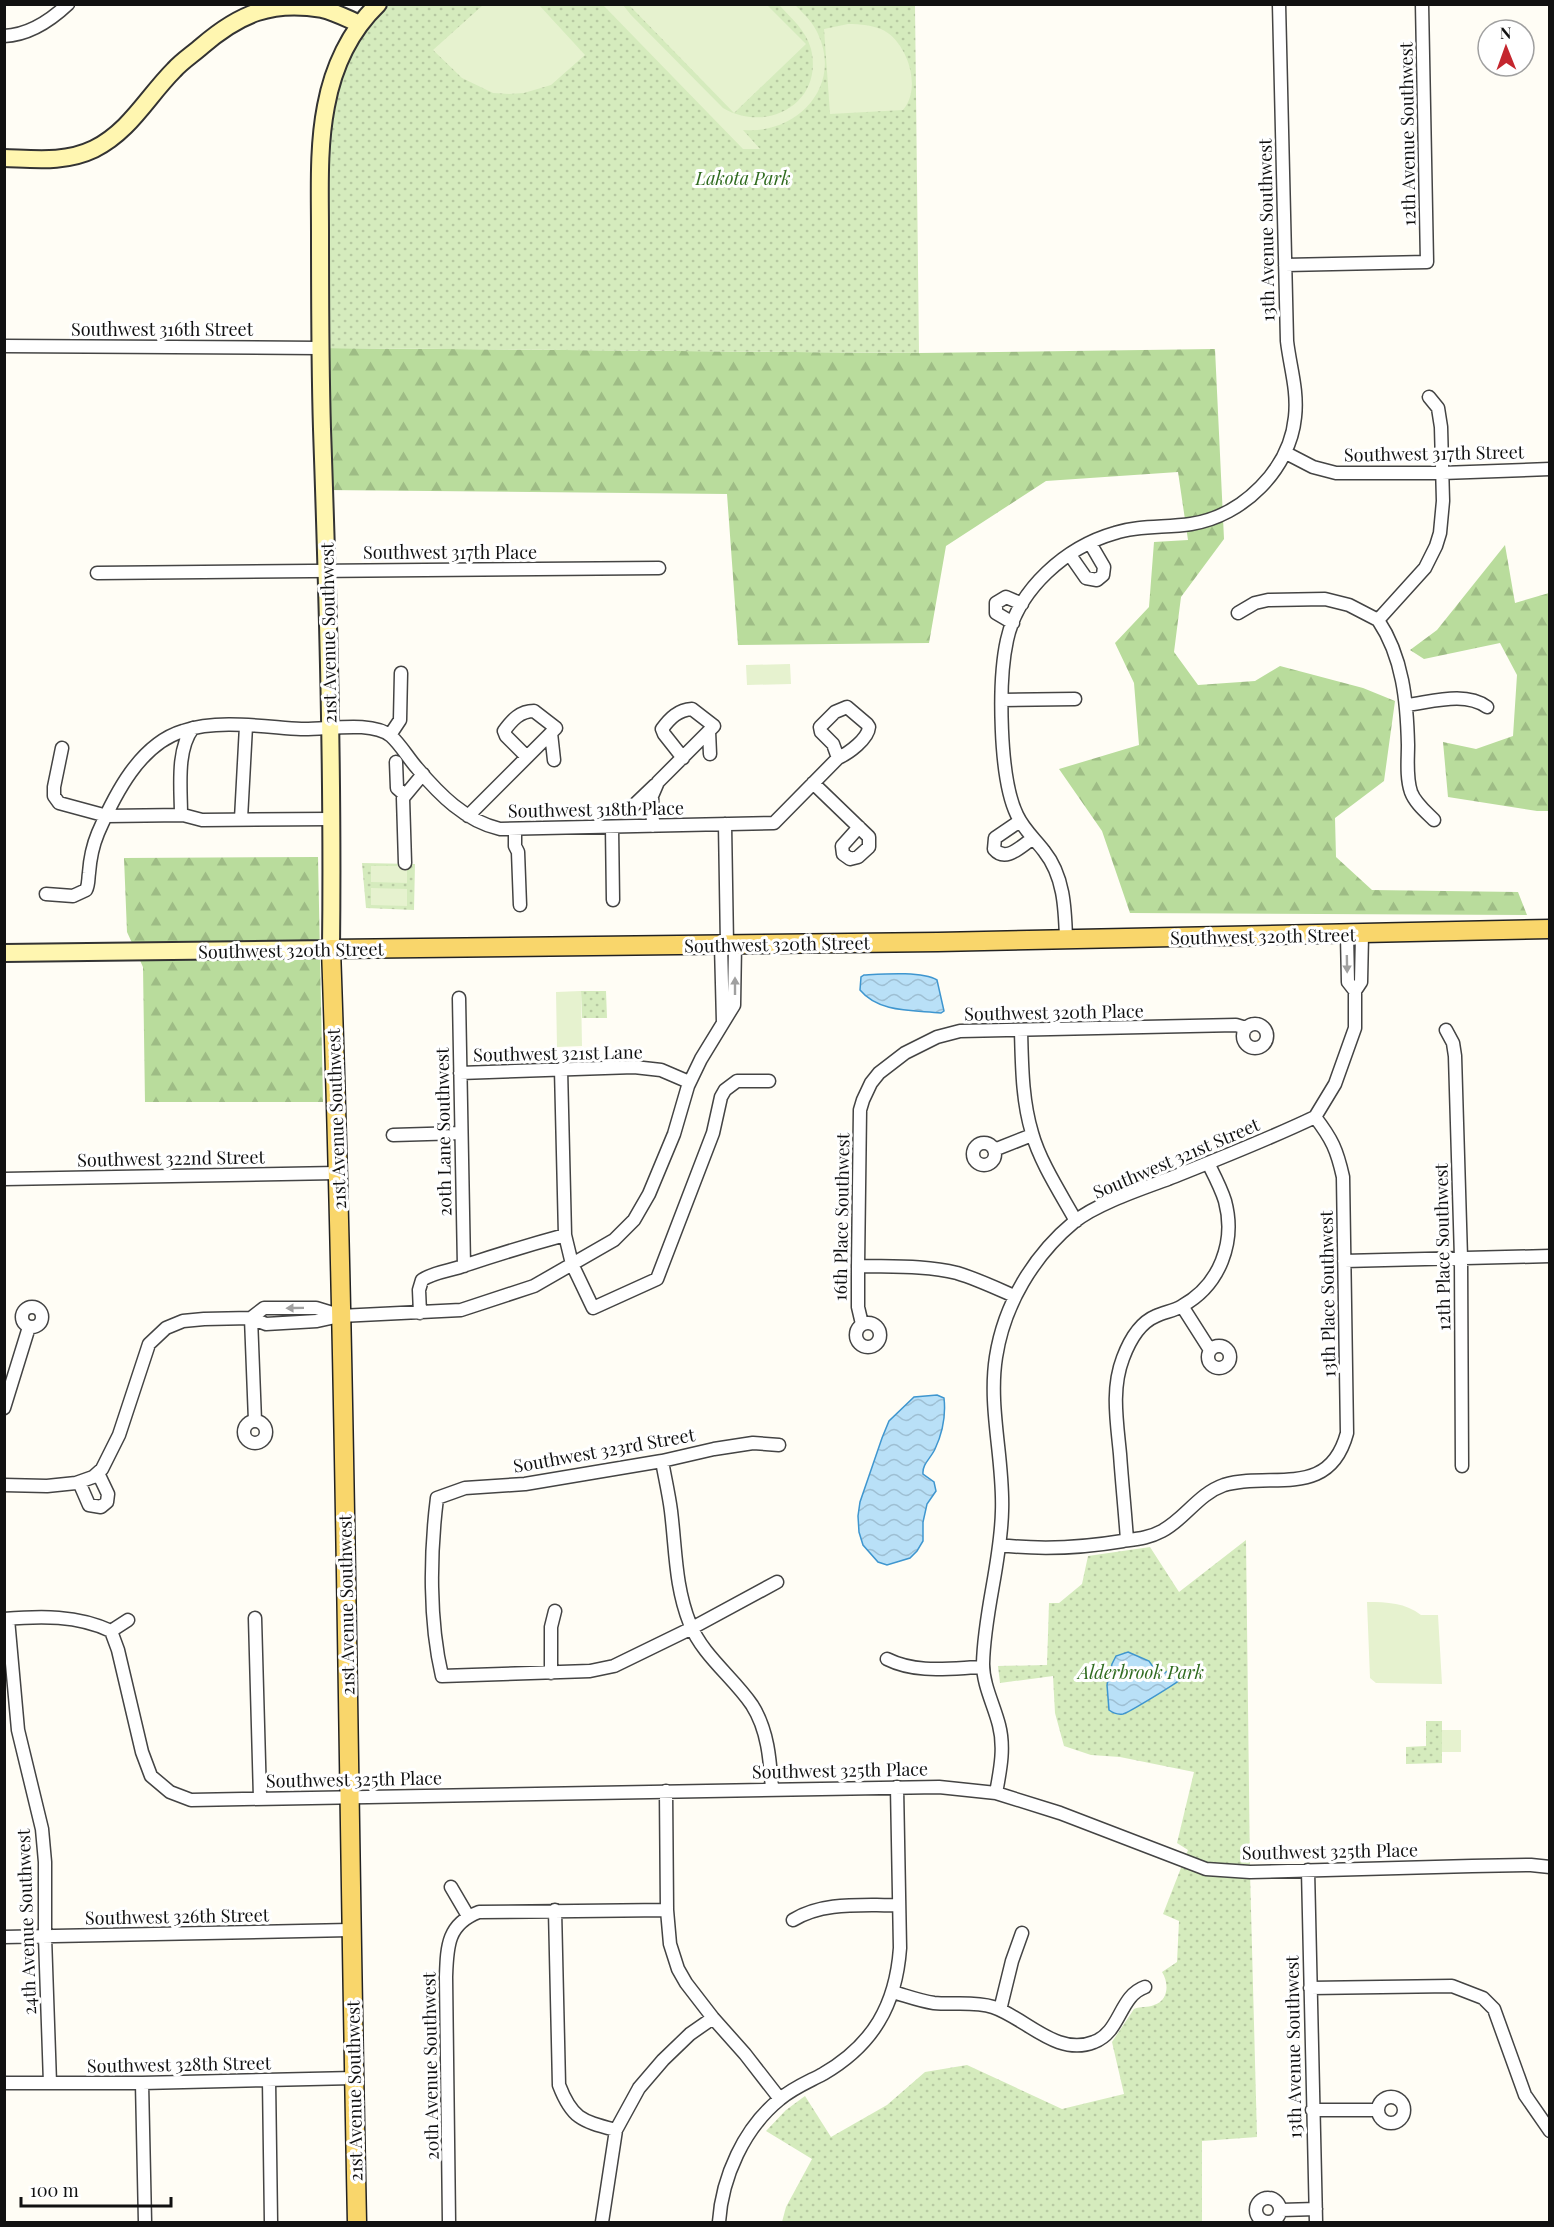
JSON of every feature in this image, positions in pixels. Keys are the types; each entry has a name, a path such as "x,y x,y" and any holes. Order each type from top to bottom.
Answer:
{"main road":[{"name":"21st Avenue Southwest","path":"357,2223 338,1173 331,949 327,571 320,348 321,170 324,119 334,75 347,43 378,4"},
{"path":"4,158 56,160 77,156 106,143 135,117 174,70 230,24 258,7 280,5 322,9 360,24"},
{"name":"Southwest 320th Street","path":"4,953 728,945 1354,935 1550,929"}],"street":[{"path":"4,36 28,32 47,21 68,4"},
{"name":"13th Avenue Southwest","path":"1279,4 1287,341 1296,393 1295,420 1286,453"},
{"name":"12th Avenue Southwest","path":"1285,265 1427,262 1422,4"},
{"name":"Southwest 316th Street","path":"4,346 320,348"},
{"path":"1378,620 1425,568 1436,546 1442,518 1440,416 1438,408 1429,397"},
{"path":"1066,938 1062,888 1050,861 1020,821 1010,796 1005,773 1003,662 1007,638 1013,623 1022,604 1045,573 1070,555 1112,533 1131,529 1194,524 1215,517 1234,508 1257,490 1286,453"},
{"name":"Southwest 317th Street","path":"1286,453 1313,467 1336,472 1442,473 1550,469"},
{"path":"1070,555 1086,578 1097,580 1103,575 1104,567 1090,543"},
{"name":"Southwest 317th Place","path":"97,573 659,568"},
{"path":"1013,623 996,613 996,603 1006,597 1022,604"},
{"path":"1238,613 1256,603 1268,600 1325,599 1349,605 1378,620 1397,656 1406,705 1408,773 1411,793 1421,808 1434,820"},
{"path":"46,894 73,896 86,890 94,847 128,774 148,753 173,734 193,728 246,726 308,729 368,728 390,735 400,720 400,673"},
{"path":"1406,705 1462,698 1480,701 1487,707"},
{"path":"1002,700 1075,699"},
{"path":"631,808 683,758 714,726 696,711 686,710 675,714 662,731 683,758"},
{"path":"468,816 527,757 551,733 556,728 538,713 528,711 518,715 504,733 527,757"},
{"path":"241,819 246,726"},
{"path":"181,815 183,754 186,737 193,728"},
{"path":"709,731 711,754"},
{"path":"551,733 554,760"},
{"name":"Southwest 318th Place","path":"390,735 423,774 468,816 484,825 515,829 774,823 838,758"},
{"path":"62,748 54,796 58,802 107,816 181,815 201,820 331,819"},
{"path":"396,762 396,788 405,795"},
{"path":"405,863 403,804 405,795 423,774"},
{"path":"653,826 652,796 658,782"},
{"path":"813,783 859,827"},
{"path":"1020,821 995,838 994,849 1000,854 1007,855 1032,839"},
{"path":"4,1485 47,1486 79,1482 96,1475 119,1435 148,1344 166,1328 183,1321 251,1318 266,1324 394,1312 461,1310 534,1286 614,1240 634,1220 649,1194 674,1134 689,1082 734,1005 728,945 725,824"},
{"path":"612,827 613,900"},
{"path":"515,829 520,905"},
{"path":"1315,1117 1335,1084 1355,1028 1355,991 1361,982 1354,935"},
{"name":"20th Lane Southwest","path":"459,998 464,1266"},
{"name":"Southwest 320th Place","path":"861,1110 866,1093 879,1073 918,1045 937,1037 960,1032 1236,1025 1246,1028"},
{"name":"12th Place Southwest","path":"1446,1030 1453,1043 1455,1056 1461,1258 1462,1466"},
{"path":"1021,1031 1025,1105 1032,1135 1055,1185 1076,1221"},
{"name":"Southwest 321st Lane","path":"460,1073 634,1067 661,1070 689,1082"},
{"path":"561,1069 565,1235 572,1264 593,1308 657,1279 713,1133 721,1097 725,1090 737,1082 769,1081"},
{"name":"16th Place Southwest","path":"861,1110 858,1307 862,1324"},
{"name":"Southwest 321st Street","path":"996,1793 1002,1748 999,1727 983,1667 985,1628 1000,1545 1002,1499 994,1374 1001,1334 1014,1296 1031,1268 1055,1239 1076,1221 1122,1196 1264,1142 1315,1117"},
{"name":"13th Place Southwest","path":"1127,1540 1148,1538 1164,1530 1209,1492 1224,1486 1251,1481 1304,1479 1313,1476 1335,1458 1343,1446 1347,1432 1343,1177 1331,1137 1315,1117"},
{"path":"393,1135 461,1133"},
{"path":"994,1150 1032,1135"},
{"path":"1000,1545 1048,1549 1101,1545 1127,1540 1116,1412 1119,1371 1130,1342 1138,1330 1153,1317 1182,1306 1204,1289 1222,1266 1228,1242 1225,1200 1208,1163"},
{"name":"Southwest 322nd Street","path":"4,1179 338,1173"},
{"path":"420,1313 419,1290 422,1280 431,1274 565,1235"},
{"path":"1344,1261 1550,1256"},
{"path":"858,1266 920,1268 956,1273 1014,1296"},
{"path":"1182,1306 1210,1350"},
{"path":"251,1318 255,1421"},
{"path":"4,1408 29,1327"},
{"name":"Southwest 323rd Street","path":"551,1672 442,1676 436,1653 434,1605 433,1546 437,1498 465,1488 525,1484 662,1461 714,1449 753,1443 779,1445"},
{"path":"662,1461 671,1512 677,1581 681,1598 692,1628 709,1655 752,1705 762,1724 768,1745 772,1789"},
{"path":"79,1482 89,1505 101,1507 107,1502 108,1494 96,1475"},
{"path":"555,1611 551,1627 551,1672 590,1671 614,1666 692,1628 777,1582"},
{"path":"6,1619 58,1617 98,1625 111,1631 129,1620"},
{"path":"255,1618 260,1798"},
{"name":"24th Avenue Southwest","path":"6,1619 17,1723 42,1829 45,1862 50,2083"},
{"name":"Southwest 325th Place","path":"111,1631 118,1650 142,1752 151,1776 170,1792 191,1800 939,1787 996,1793 1060,1813 1206,1869 1250,1872 1531,1865 1550,1867"},
{"path":"887,1659 899,1665 918,1668 983,1667"},
{"path":"719,2223 724,2187 731,2168 760,2120 780,2098 799,2085 823,2074 857,2051 879,2025 893,1992 899,1971 900,1948 897,1787"},
{"path":"666,1791 667,1910 670,1944 678,1969 713,2018 746,2054 780,2098"},
{"name":"13th Avenue Southwest","path":"1308,1870 1316,2223"},
{"path":"451,1887 468,1916 479,1912 667,1910"},
{"path":"793,1920 806,1912 832,1906 898,1905"},
{"path":"555,1910 559,2085 567,2106 582,2120 616,2130"},
{"name":"20th Avenue Southwest","path":"450,2223 447,1949 458,1923 468,1916"},
{"name":"Southwest 326th Street","path":"4,1937 350,1930"},
{"path":"1000,2010 1012,1961 1022,1933"},
{"path":"1310,1988 1452,1986 1483,1998 1494,2009 1525,2095 1550,2131"},
{"path":"893,1992 935,2003 983,2005 1000,2010 1067,2045 1084,2045 1106,2036 1119,2018 1129,1998 1136,1990 1145,1987"},
{"path":"602,2223 616,2130 639,2088 663,2060 690,2034 713,2018"},
{"name":"Southwest 328th Street","path":"4,2083 142,2083 354,2078"},
{"path":"269,2080 271,2223"},
{"path":"142,2083 145,2223"},
{"path":"1312,2110 1378,2110"},
{"path":"1281,2210 1316,2209"}],"green space":[{"name":"Lakota Park","path":"378,5 915,5 919,353 320,348 321,170 334,75"},
{"path":"483,5 539,5 585,55 551,85 524,93 493,93 462,78 433,50"},
{"path":"603,5 623,5 723,108 740,115 757,117 774,115 788,108 800,98 809,85 813,68 809,42 798,25 779,5 795,5 814,26 824,54 824,72 819,89 810,104 797,116 781,125 743,130 760,149 743,149"},
{"path":"629,5 767,5 806,44 734,113"},
{"path":"848,24 867,25 881,29 900,46 906,56 912,79 909,101 903,110 830,114 824,29"},
{"path":"320,348 919,353 1215,349 1224,539 1181,597 1174,652 1198,685 1255,681 1280,666 1363,688 1395,701 1384,781 1335,818 1336,857 1372,890 1518,892 1527,915 1130,913 1102,831 1059,769 1139,745 1134,683 1115,643 1149,607 1154,542 1188,540 1178,472 1046,481 946,546 929,643 738,645 727,494 324,490"},
{"path":"1505,545 1515,603 1549,593 1549,811 1448,797 1443,742 1476,749 1513,736 1517,675 1500,643 1424,659 1410,650 1437,630"},
{"path":"790,664 791,684 747,685 746,665"},
{"path":"318,857 323,1102 145,1102 143,967 127,932 124,858"},
{"path":"362,863 415,864 414,910 366,908"},
{"path":"371,866 407,866 407,883 371,882"},
{"path":"371,888 407,889 407,906 371,905"},
{"path":"581,991 606,991 607,1018 582,1018"},
{"path":"581,991 582,1046 557,1047 556,992"},
{"name":"Alderbrook Park","path":"1246,1540 1250,1872 1257,2137 1202,2141 1202,2222 782,2222 786,2207 812,2159 766,2131 786,2110 805,2096 831,2137 887,2105 925,2072 967,2065 1062,2109 1124,2094 1112,2042 1134,2009 1151,2006 1163,1999 1166,1981 1162,1972 1177,1962 1179,1921 1163,1914 1188,1850 1177,1843 1194,1772 1120,1757 1091,1755 1064,1746 1055,1713 1053,1676 1000,1683 998,1666 1047,1665 1049,1603 1059,1603 1082,1584 1088,1556 1150,1547 1179,1592"},
{"path":"1367,1602 1396,1604 1421,1615 1438,1615 1442,1684 1376,1683 1370,1678"},
{"path":"1426,1721 1442,1721 1442,1763 1406,1764 1406,1747 1426,1746"},
{"path":"1442,1730 1461,1730 1461,1752 1442,1752"}],"water":[{"path":"912,974 937,980 944,1011 941,1013 897,1009 877,1003 860,990 861,977 864,975"},
{"path":"937,1395 944,1398 945,1411 938,1443 923,1470 923,1474 934,1482 936,1491 927,1504 923,1522 923,1541 910,1558 887,1565 878,1562 863,1545 859,1532 860,1502 889,1421 914,1397"},
{"path":"1128,1652 1149,1661 1156,1671 1163,1673 1173,1670 1181,1675 1181,1679 1134,1709 1117,1714 1109,1710 1107,1685 1116,1656"}]}
